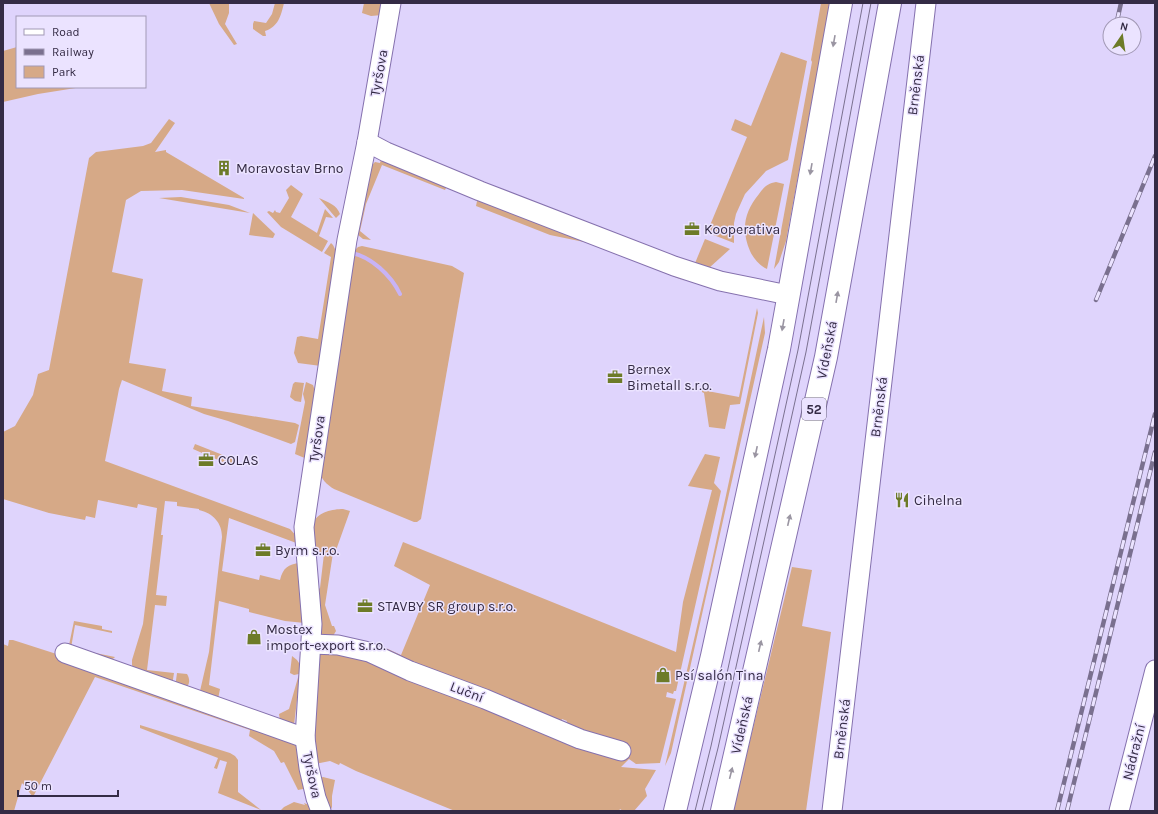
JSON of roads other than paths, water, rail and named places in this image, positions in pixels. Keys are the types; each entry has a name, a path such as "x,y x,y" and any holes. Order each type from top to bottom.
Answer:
{"highway":[{"path":"675,811 715,641 777,357 841,3"},
{"name":"Vídeňská","path":"722,811 826,356 890,3"}],"street":[{"name":"Tyršova","path":"321,811 316,798 309,768 304,738 312,624 304,527 347,240 367,142 391,3"},
{"name":"Brněnská","path":"832,811 926,3"},
{"path":"367,142 480,191 674,266 720,281 788,295"},
{"name":"Luční","path":"311,644 338,645 369,652 410,671 485,699 580,738 621,751"},
{"name":"Tyršova","path":"64,653 304,738"},
{"name":"Nádražní","path":"1119,811 1155,670"}],"waterway":[{"path":"352,253 366,258 380,268 391,280 400,294"}],"tram line":[{"path":"695,811 711,746 798,350 863,3"},
{"path":"702,811 718,748 806,352 871,3"}],"railway":[{"path":"1118,16 1121,3"},
{"path":"1096,300 1155,156"},
{"path":"1057,811 1155,414"},
{"path":"1067,811 1155,452"}],"place":[{"name":"Moravostav Brno","path":"224,168"},
{"name":"Kooperativa","path":"692,229"},
{"name":"Bernex Bimetall s.r.o.","path":"615,377"},
{"name":"COLAS","path":"206,460"},
{"name":"Cihelna","path":"902,500"},
{"name":"Byrm s.r.o.","path":"263,550"},
{"name":"STAVBY SR group s.r.o.","path":"365,606"},
{"name":"Mostex import-export s.r.o.","path":"254,637"},
{"name":"Psí salón Tina","path":"663,675"}]}
